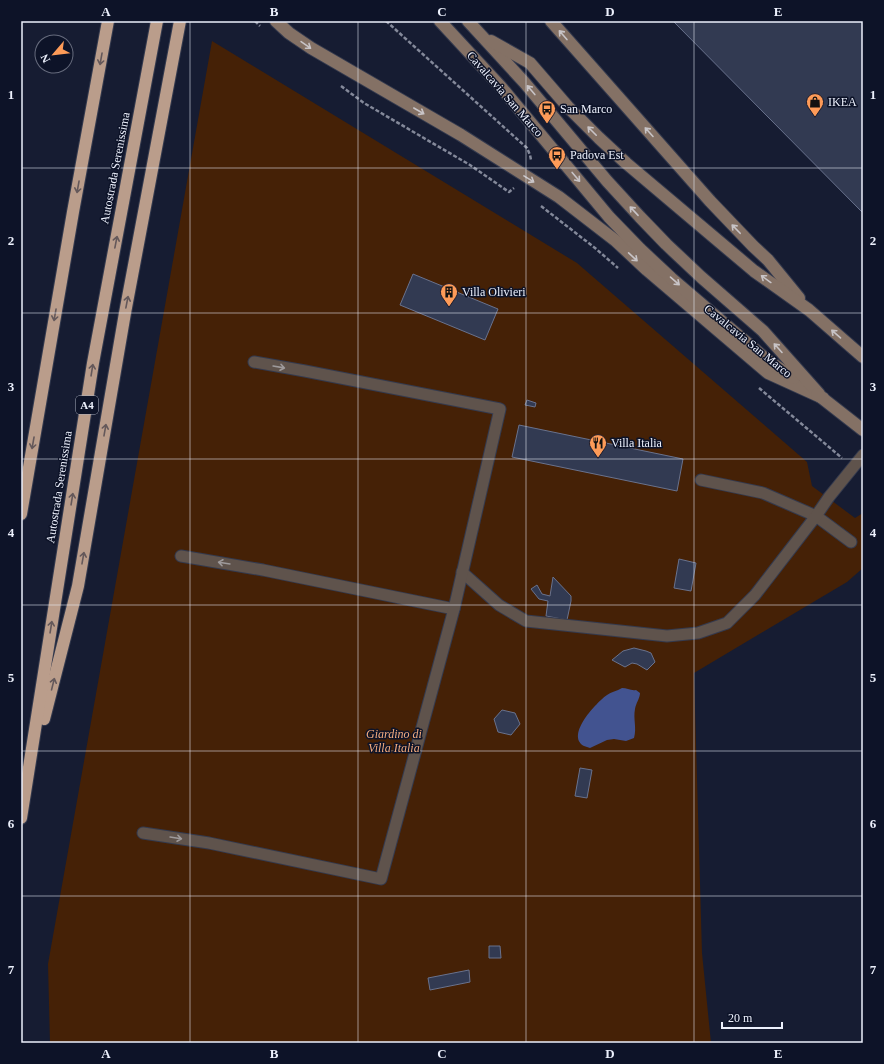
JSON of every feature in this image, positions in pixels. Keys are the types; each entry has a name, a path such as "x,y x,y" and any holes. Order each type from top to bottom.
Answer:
{"highway":[{"path":"21,514 108,21"},
{"name":"Autostrada Serenissima","path":"21,818 93,363 157,21"},
{"path":"25,790 78,586 125,313 180,21"}],"main road":[{"path":"276,21 288,33 311,48 461,136 559,198 616,241 646,270 768,373 823,398 863,430"},
{"name":"Cavalcavia San Marco","path":"440,21 501,87 609,217 640,249 671,278 766,360 823,398"},
{"name":"Cavalcavia San Marco","path":"468,21 524,82 607,181 640,217 701,277 763,331 823,398"},
{"path":"551,21 710,201 768,260 809,310"},
{"path":"483,37 530,63 568,107 626,163 754,271 809,310 863,357"}],"lane":[{"path":"143,832 208,843 381,879 454,609 500,409 254,362"},
{"path":"462,572 499,605 526,621 667,636 698,633 727,623 755,595 816,516 828,497 863,455"},
{"path":"701,480 762,493 816,516 851,542"},
{"path":"181,556 263,570 454,609"}],"path":[{"path":"255,21 261,27"},
{"path":"386,21 526,148 530,155 530,164"},
{"path":"338,84 364,103 470,165 509,192 515,187"}],"green space":[{"name":"Giardino di Villa Italia","path":"212,41 577,263 807,462 812,486 855,518 863,513 863,568 847,582 694,673 702,953 711,1043 50,1043 48,964"}],"water":[{"path":"622,688 636,690 640,693 634,716 634,738 626,741 614,739 607,740 590,748 584,746 579,741 578,734 580,727 590,711 602,699"}],"building":[{"name":"IKEA","path":"673,21 863,21 863,213"},
{"name":"Villa Olivieri","path":"413,274 498,309 485,340 400,305"},
{"path":"527,400 536,403 535,407 525,405"},
{"name":"Villa Italia","path":"519,425 683,459 677,491 512,457"},
{"path":"679,559 696,563 691,591 674,588"},
{"path":"553,577 571,596 567,620 546,616 548,601 539,599 531,589 537,585 542,594 550,596"},
{"path":"634,648 651,653 655,662 647,670 637,664 632,663 625,667 612,660 623,651"},
{"path":"502,710 515,713 520,724 511,735 498,732 494,719"},
{"path":"580,768 592,770 587,798 575,796"},
{"path":"489,946 500,946 501,958 489,958"},
{"path":"469,970 470,982 430,990 428,978"}],"place":[{"name":"IKEA","path":"815,117"},
{"name":"San Marco","path":"547,124"},
{"name":"Padova Est","path":"557,170"},
{"name":"Villa Olivieri","path":"449,307"},
{"name":"Villa Italia","path":"598,458"}]}
